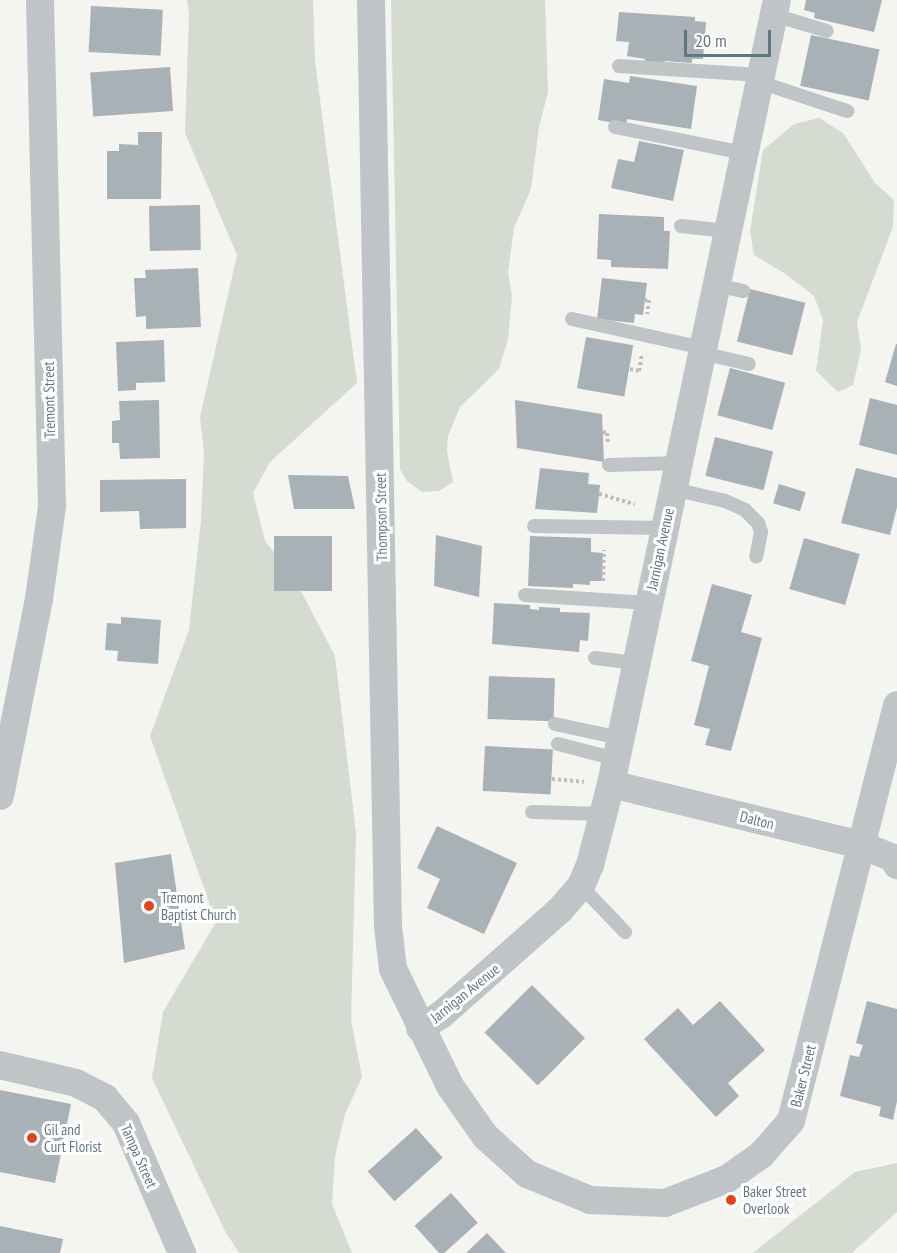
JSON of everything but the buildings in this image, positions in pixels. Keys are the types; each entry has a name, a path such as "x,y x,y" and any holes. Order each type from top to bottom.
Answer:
{"street":[{"name":"Tremont Street","path":"0,796 39,599 52,506 40,0"},
{"name":"Thompson Street","path":"371,0 388,926 393,969 420,1028"},
{"name":"Jarnigan Avenue","path":"420,1028 441,1015 560,910 581,886 590,865 616,760 702,351 730,288 728,231 776,8"},
{"name":"Baker Street","path":"420,1028 450,1086 485,1136 527,1174 590,1200 665,1203 727,1179 761,1155 791,1122 897,705"},
{"name":"Dalton","path":"616,760 861,845 894,858 897,865"},
{"name":"Tampa Street","path":"0,1065 76,1083 105,1098 126,1123 182,1253"}],"lane":[{"path":"776,8 827,32"},
{"path":"618,66 760,78 847,111"},
{"path":"615,127 744,153"},
{"path":"681,226 728,231"},
{"path":"572,320 749,364"},
{"path":"609,465 676,476 746,510 758,523 761,532 756,557"},
{"path":"534,526 665,528"},
{"path":"525,595 649,603"},
{"path":"595,658 636,663"},
{"path":"555,724 616,760"},
{"path":"558,744 616,760"},
{"path":"532,812 603,814"},
{"path":"581,886 625,932"}],"path":[{"path":"630,369 639,370"},
{"path":"603,600 604,550"}],"shaded area":[{"path":"187,0 313,0 315,61 357,383 270,462 253,493 265,541 292,574 335,656 356,833 351,1020 362,1077 345,1114 335,1156 332,1204 352,1253 239,1253 225,1231 152,1078 163,1012 216,922 150,736 189,630 201,520 204,453 200,417 237,255 185,133 189,14"},
{"path":"391,0 545,0 548,92 539,127 531,189 514,228 508,272 512,297 508,339 499,369 460,407 448,436 447,451 453,482 439,491 422,492 407,481 400,469"},
{"path":"819,118 843,133 875,183 894,200 893,227 857,322 861,350 853,385 838,392 816,371 823,320 814,296 787,275 754,255 750,231 763,150 794,124"},
{"path":"897,1163 897,1212 852,1253 753,1253 855,1172"}],"place":[{"name":"Tremont Baptist Church","path":"149,906"},
{"name":"Gil and Curt Florist","path":"32,1138"},
{"name":"Baker Street Overlook","path":"731,1200"}]}
